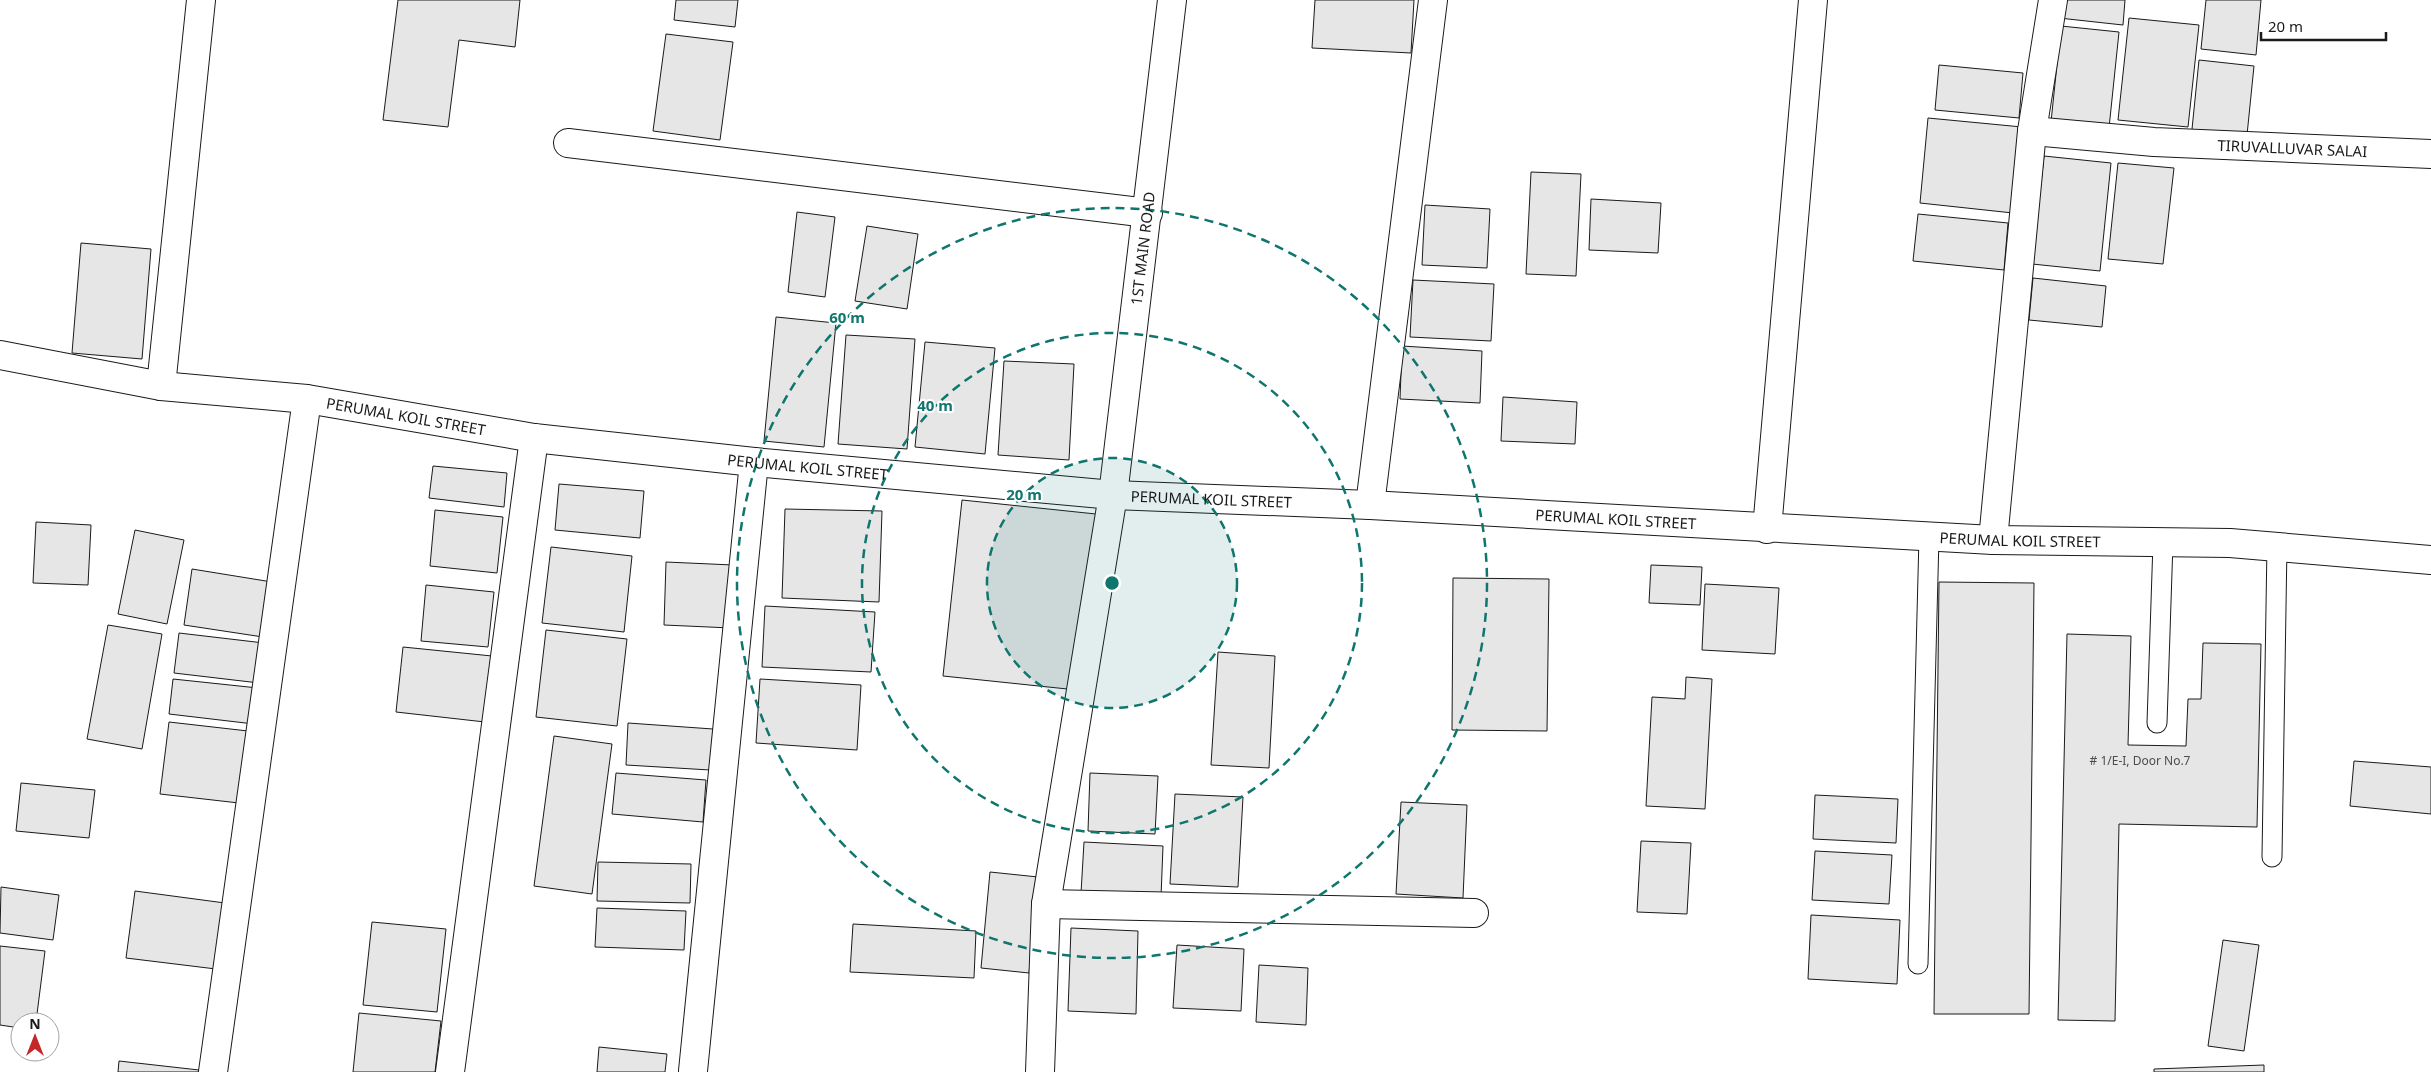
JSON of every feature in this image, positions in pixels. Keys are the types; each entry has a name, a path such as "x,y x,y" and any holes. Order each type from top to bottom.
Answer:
{"street":[{"path":"160,386 201,0"},
{"name":"1ST MAIN ROAD","path":"1040,1072 1046,904 1112,495 1148,213 1172,0"},
{"path":"1370,505 1432,0"},
{"path":"1767,529 1813,0"},
{"path":"1993,540 2032,131 2053,0"},
{"name":"TIRUVALLUVAR SALAI","path":"2032,131 2154,142 2431,154"},
{"path":"568,143 1148,213"},
{"name":"PERUMAL KOIL STREET","path":"0,356 160,386 307,399 534,438 754,462 1112,495 1370,505 1767,529 1993,540 2276,545 2431,560"},
{"path":"213,1072 307,399"},
{"path":"450,1072 534,438"},
{"path":"693,1071 754,462"},
{"path":"1046,904 1474,913"}],"lane":[{"path":"1918,964 1929,537"},
{"path":"2157,724 2164,542"},
{"path":"2272,857 2276,545"}],"building":[{"path":"398,0 520,0 515,47 459,40 448,127 383,120"},
{"path":"676,0 738,0 735,27 674,20"},
{"path":"1315,0 1414,0 1411,53 1312,48"},
{"path":"2061,0 2125,0 2123,25 2059,18"},
{"path":"2206,0 2261,0 2256,55 2201,49"},
{"path":"2129,18 2199,25 2188,127 2118,120"},
{"path":"2061,26 2119,32 2109,128 2051,122"},
{"path":"666,34 733,42 720,140 653,131"},
{"path":"2199,60 2254,66 2246,145 2191,139"},
{"path":"1939,65 2023,73 2019,118 1935,110"},
{"path":"1928,118 2022,127 2013,213 1920,203"},
{"path":"2044,156 2111,163 2100,271 2032,264"},
{"path":"2118,163 2174,168 2163,264 2108,259"},
{"path":"1531,172 1581,174 1576,276 1526,274"},
{"path":"1591,199 1661,203 1658,253 1589,250"},
{"path":"1425,205 1490,209 1487,268 1422,265"},
{"path":"797,212 835,217 825,297 788,292"},
{"path":"1918,214 2008,223 2004,270 1913,261"},
{"path":"867,226 918,234 907,309 855,301"},
{"path":"81,243 151,249 142,359 72,353"},
{"path":"2033,278 2106,286 2102,327 2029,320"},
{"path":"1413,280 1494,284 1491,341 1410,337"},
{"path":"776,317 836,323 824,447 764,441"},
{"path":"846,335 915,339 907,449 838,444"},
{"path":"925,342 995,348 985,454 915,447"},
{"path":"1402,346 1482,351 1480,403 1400,399"},
{"path":"1004,361 1074,364 1069,460 998,455"},
{"path":"1503,397 1577,402 1575,444 1501,441"},
{"path":"433,466 507,473 504,507 429,498"},
{"path":"559,484 644,491 640,538 555,530"},
{"path":"962,500 1096,514 1077,690 943,676"},
{"path":"785,509 882,511 879,602 782,598"},
{"path":"435,510 503,517 497,573 430,566"},
{"path":"36,522 91,525 88,585 33,583"},
{"path":"135,530 184,540 167,624 118,614"},
{"path":"551,547 632,556 624,632 542,623"},
{"path":"666,562 733,565 731,628 664,625"},
{"path":"1651,565 1702,567 1700,605 1649,603"},
{"path":"192,569 272,582 263,637 184,625"},
{"path":"1453,578 1549,579 1547,731 1452,730"},
{"path":"1939,582 2034,583 2029,1014 1934,1014"},
{"path":"1705,584 1779,588 1775,654 1702,650"},
{"path":"426,585 494,592 488,647 421,641"},
{"path":"765,606 875,612 871,672 762,667"},
{"path":"108,625 162,634 142,749 87,739"},
{"path":"546,630 627,639 617,726 536,717"},
{"path":"179,633 264,643 259,683 174,673"},
{"path":"2067,634 2131,636 2128,745 2186,746 2188,699 2201,699 2203,643 2261,644 2257,827 2119,824 2115,1021 2058,1020"},
{"path":"403,647 492,656 485,722 396,712"},
{"path":"1218,652 1275,656 1269,768 1211,765"},
{"path":"1686,677 1712,679 1705,809 1646,806 1652,697 1685,699"},
{"path":"173,679 258,688 254,724 169,714"},
{"path":"760,679 861,685 857,750 756,743"},
{"path":"169,722 248,731 239,803 160,794"},
{"path":"628,723 713,729 710,770 626,765"},
{"path":"554,736 612,744 592,894 534,886"},
{"path":"2354,761 2431,767 2431,814 2350,806"},
{"path":"616,773 706,780 703,822 612,814"},
{"path":"1090,773 1158,776 1155,834 1088,831"},
{"path":"21,783 95,790 89,838 16,831"},
{"path":"1175,794 1243,797 1238,887 1170,884"},
{"path":"1815,795 1898,799 1896,843 1813,839"},
{"path":"1401,802 1467,805 1463,898 1396,894"},
{"path":"1641,841 1691,843 1687,914 1637,912"},
{"path":"1084,842 1163,846 1161,897 1081,893"},
{"path":"1815,851 1892,855 1889,904 1812,900"},
{"path":"598,862 691,864 690,903 597,901"},
{"path":"990,872 1038,877 1029,973 981,968"},
{"path":"1,887 59,895 53,940 0,933"},
{"path":"135,891 225,903 216,969 126,958"},
{"path":"597,908 686,911 684,950 595,947"},
{"path":"1811,915 1900,920 1897,984 1808,979"},
{"path":"372,922 446,929 437,1012 363,1005"},
{"path":"853,924 976,931 974,978 850,972"},
{"path":"1071,928 1138,931 1136,1014 1068,1011"},
{"path":"2223,940 2259,945 2244,1051 2208,1046"},
{"path":"1177,945 1244,949 1241,1011 1173,1008"},
{"path":"0,946 45,951 37,1012 10,1012 10,1026 0,1025"},
{"path":"1259,965 1308,968 1306,1025 1256,1022"},
{"path":"359,1013 441,1021 435,1072 353,1072"},
{"path":"599,1047 667,1054 665,1072 597,1072"},
{"path":"119,1061 199,1070 199,1072 118,1072"},
{"path":"2264,1065 2264,1072 2154,1072 2154,1069"}]}
